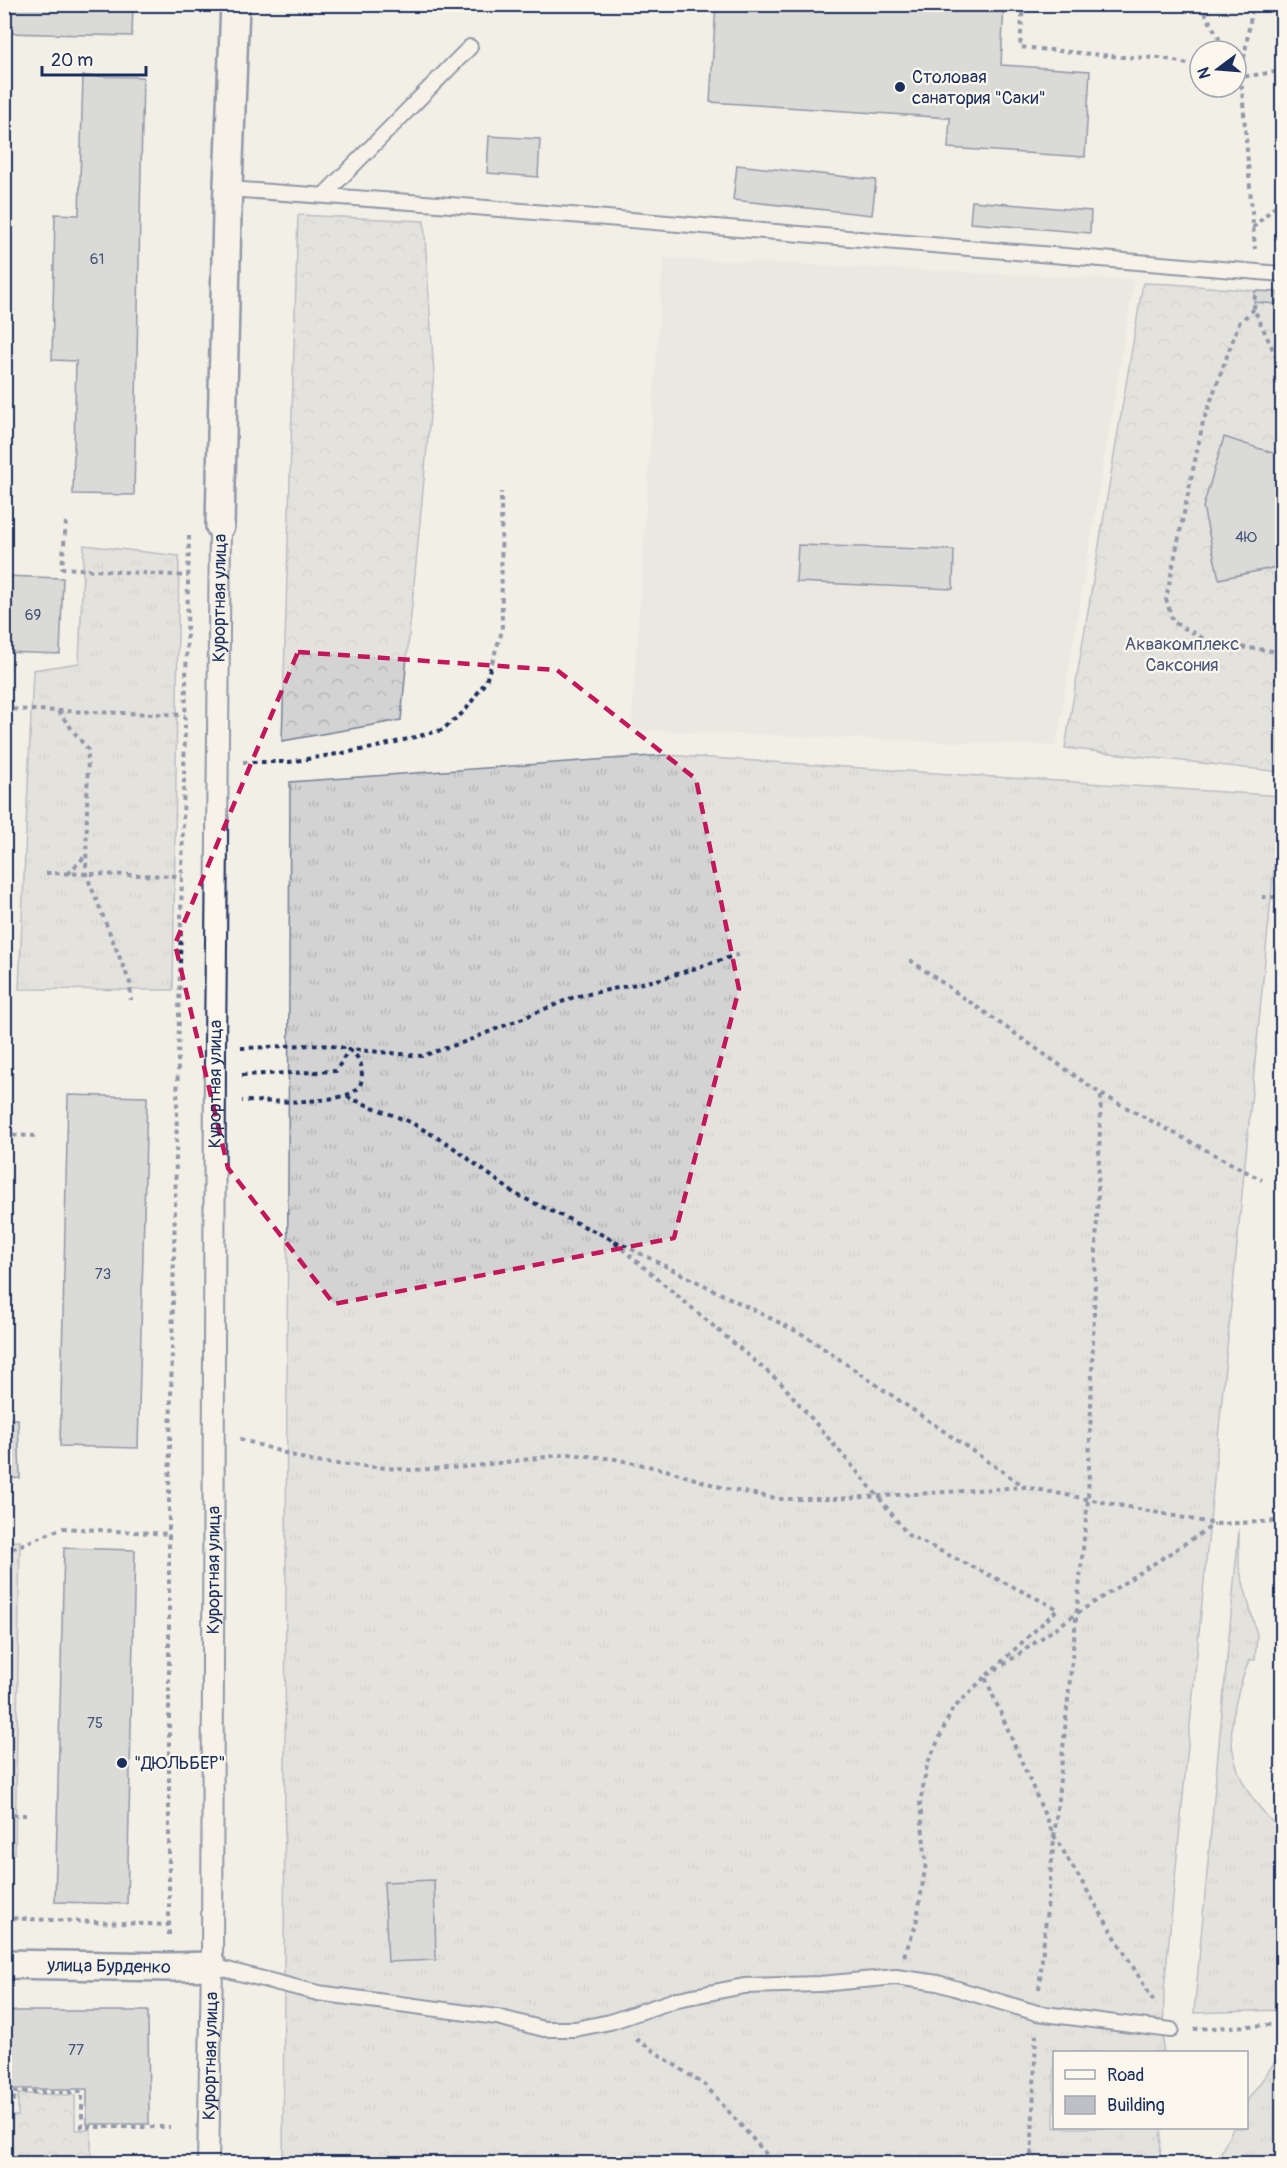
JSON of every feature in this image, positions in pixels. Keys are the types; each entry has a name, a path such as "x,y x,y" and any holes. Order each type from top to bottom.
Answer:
{"street":[{"name":"Курортная улица","path":"208,2163 212,1966 214,1049 220,526 235,4"},
{"name":"улица Бурденко","path":"4,1964 212,1966"}],"lane":[{"path":"324,195 470,47"},
{"path":"228,189 1282,274"},
{"path":"212,1966 318,1993 497,2017 544,2029 575,2029 610,2022 678,1999 744,1986 820,1984 896,1977 938,1983 1037,2013 1171,2030"}],"path":[{"path":"1023,4 1020,47 1122,57 1162,58 1188,64"},
{"path":"1200,4 1219,39"},
{"path":"1246,39 1253,4"},
{"path":"1248,75 1282,71"},
{"path":"1240,99 1255,245"},
{"path":"1253,228 1282,200"},
{"path":"1282,369 1254,309 1239,322 1203,422 1166,599 1173,622 1214,644 1282,652"},
{"path":"218,762 289,762 373,748 442,730 465,711 486,681 502,631 501,492"},
{"path":"66,522 62,568 188,576"},
{"path":"169,1967 169,1534 189,525"},
{"path":"4,709 185,715"},
{"path":"58,711 88,750 86,874 130,983 131,1000"},
{"path":"68,874 86,856"},
{"path":"46,873 182,876"},
{"path":"1262,897 1282,897"},
{"path":"214,1049 331,1046 422,1056 467,1041 574,998 661,979 740,954"},
{"path":"910,960 1101,1094 1262,1180"},
{"path":"214,1076 336,1071 349,1049"},
{"path":"215,1102 329,1100 346,1097 359,1087 363,1074 360,1059 349,1049"},
{"path":"1031,2163 1037,2013 1088,1499 1101,1094"},
{"path":"346,1097 410,1122 450,1145 515,1194 804,1335 1025,1487"},
{"path":"4,1135 35,1136"},
{"path":"608,1238 782,1384 877,1495 908,1535 1058,1609 952,1710 927,1765 921,1804 926,1863 916,1925 896,1977"},
{"path":"213,1431 314,1462 411,1470 467,1467 569,1454 666,1470 727,1489 781,1499 834,1499 1025,1487 1216,1524 1282,1521"},
{"path":"985,1677 1076,1614 1216,1524"},
{"path":"4,1552 63,1527 169,1534"},
{"path":"985,1677 1053,1834 1171,2030 1282,2024"},
{"path":"4,1815 26,1815"},
{"path":"4,1918 169,1925"},
{"path":"610,2022 706,2086 775,2163"},
{"path":"4,2100 14,2100 14,2092 82,2092 82,2127 170,2127"}],"highlighted area":[{"path":"298,652 557,670 696,779 739,989 674,1238 334,1304 228,1168 175,944"}],"shaded area":[{"path":"663,258 1134,280 1056,746 631,730"}],"green space":[{"path":"298,215 424,221 434,374 401,720 282,741"},
{"name":"Аквакомплекс Саксония","path":"1143,283 1282,293 1282,772 1065,748"},
{"path":"84,545 179,556 173,990 19,989 33,670 79,663"},
{"path":"666,755 1281,796 1164,1990 1163,2051 1053,2051 1053,2129 1161,2129 1160,2163 283,2164 290,782"},
{"path":"1239,1529 1239,1567 1257,1635 1255,1660 1249,1660 1233,1714 1232,1749 1243,1783 1263,1812 1282,1830 1282,2010 1194,2013"},
{"path":"20,1541 15,1853 5,1853 5,1542"},
{"path":"1282,2052 1282,2163 1216,2163 1233,2129 1248,2129 1248,2100"},
{"path":"18,2094 75,2095 75,2130 91,2130 91,2163 5,2163 5,2116 18,2116"}],"building":[{"path":"4,4 133,4 132,36 4,33"},
{"name":"Столовая санатория \"Саки\"","path":"716,4 1004,4 1001,65 1090,71 1085,157 948,148 950,118 710,102"},
{"path":"83,76 143,77 134,495 73,494 76,361 52,360 55,214 79,215"},
{"path":"489,136 540,139 538,177 487,173"},
{"path":"737,165 876,180 872,215 733,200"},
{"path":"972,201 1091,211 1090,233 970,223"},
{"path":"1255,291 1276,292 1276,304 1254,302"},
{"path":"1224,437 1282,456 1282,566 1219,579 1203,507"},
{"path":"798,545 954,550 953,589 796,582"},
{"path":"4,576 63,578 60,654 4,652"},
{"path":"68,1095 147,1097 138,1448 60,1446"},
{"path":"4,1419 18,1419 20,1478 4,1479"},
{"path":"64,1548 135,1550 127,1904 55,1902"},
{"path":"434,1880 436,1960 388,1962 384,1882"},
{"path":"4,2011 148,2011 149,2124 87,2124 87,2089 9,2089 9,2097 4,2097"}],"place":[{"name":"Столовая санатория \"Саки\"","path":"900,87"},
{"name":"\"ДЮЛЬБЕР\"","path":"122,1763"}]}
